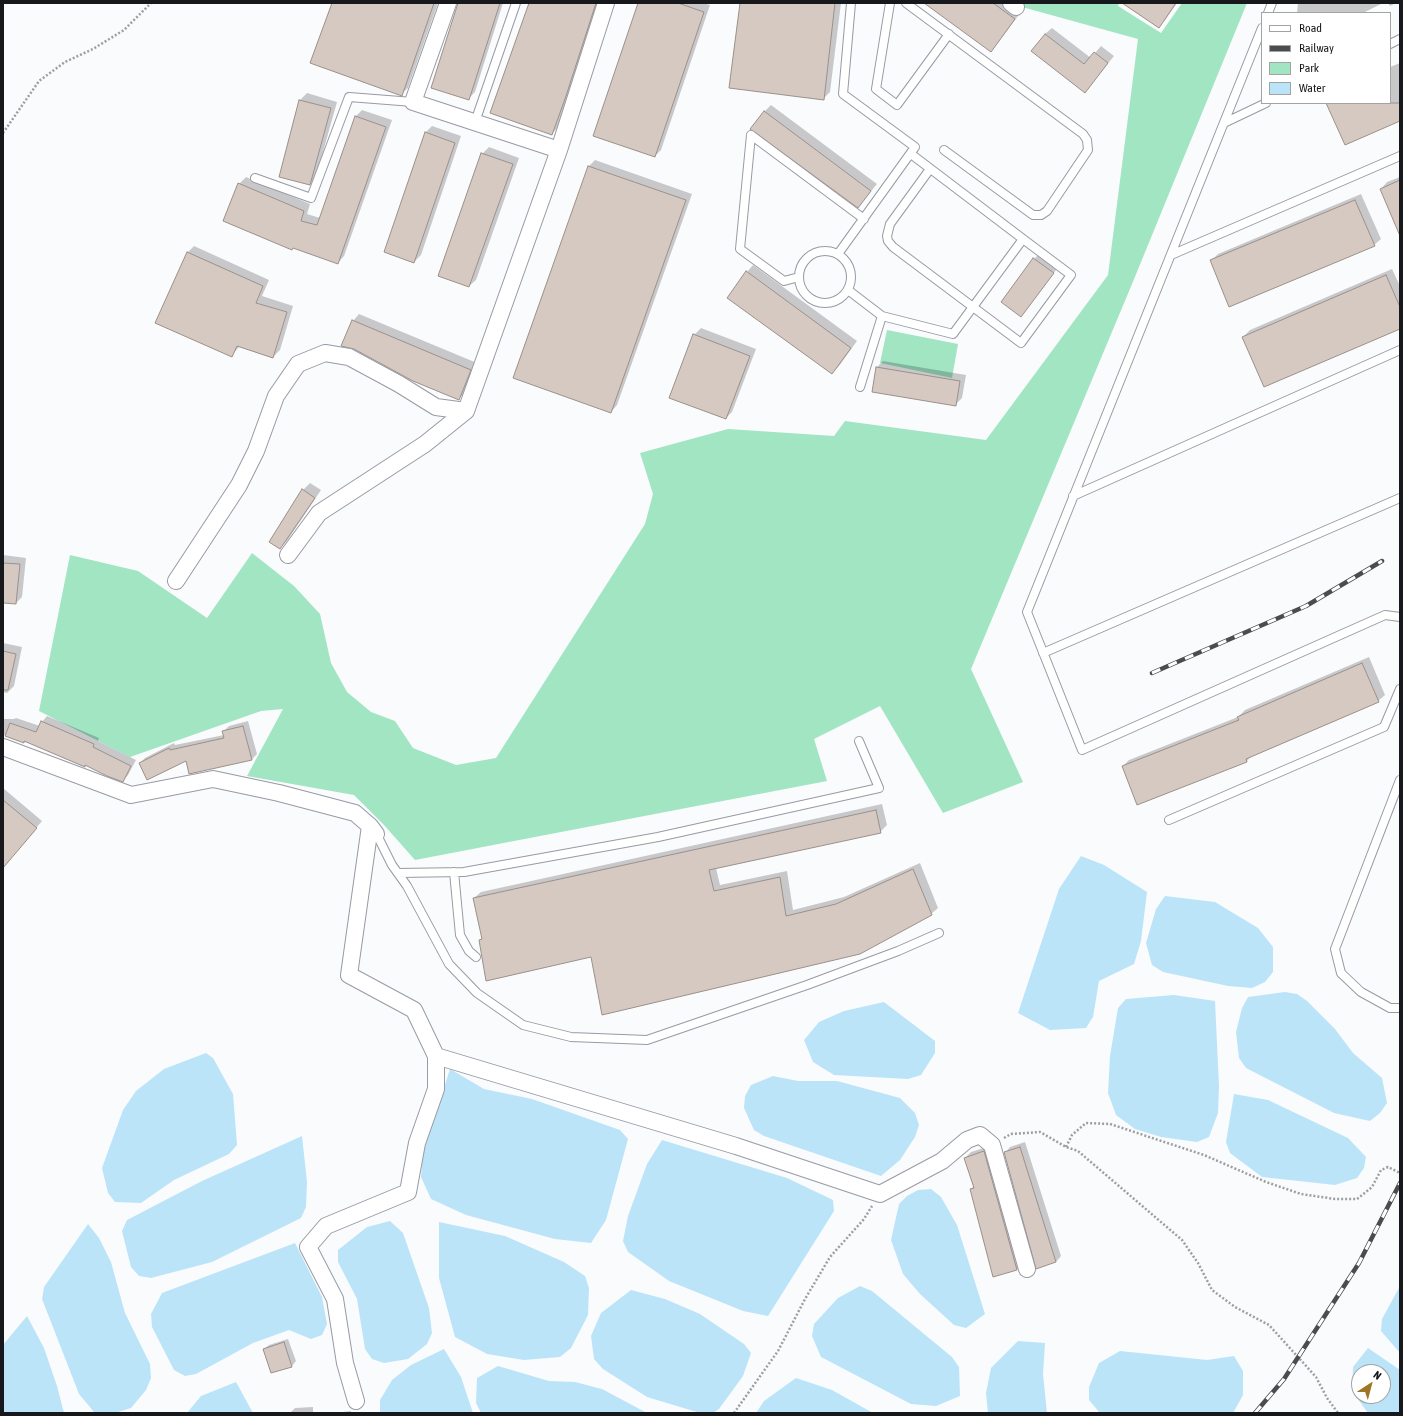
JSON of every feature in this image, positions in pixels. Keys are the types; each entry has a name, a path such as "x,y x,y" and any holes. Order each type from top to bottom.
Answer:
{"street":[{"path":"448,3 413,102 559,150"},
{"path":"288,555 319,513 425,444 466,411 559,150 606,3"},
{"path":"176,581 239,485 256,452 276,396 298,364 325,353 348,357 399,384 436,407 466,411"},
{"path":"3,747 131,795 213,779 279,793 355,813 374,831 349,975 414,1010 436,1056 436,1089 417,1143 408,1192 326,1226 308,1247 335,1299 345,1363 356,1401"},
{"path":"436,1056 729,1144 880,1194 942,1161 968,1140 980,1135 992,1145 1027,1269"}],"lane":[{"path":"475,122 516,3"},
{"path":"838,254 915,147 843,94 851,3"},
{"path":"890,3 876,88 897,105 949,34"},
{"path":"906,3 1083,134 1087,140 1088,150 1047,211 1041,215 1033,215 944,150"},
{"path":"1261,30 1026,612 1082,750 1385,614 1400,617"},
{"path":"1391,44 1400,39"},
{"path":"255,178 311,198 349,98 413,102"},
{"path":"1224,123 1264,104"},
{"path":"799,278 784,281 740,248 751,135 864,219"},
{"path":"910,154 930,169 1023,239 1071,275 1022,343 893,247 888,241 886,236 890,224 930,169"},
{"path":"1171,255 1400,156"},
{"path":"848,290 882,316 952,334 1023,239"},
{"path":"825,251 838,254 848,264 851,277 848,290 839,300 826,303 813,300 803,290 799,278 802,264 812,255 825,251"},
{"path":"860,387 882,316"},
{"path":"1073,496 1400,350"},
{"path":"1043,653 1400,498"},
{"path":"1169,820 1384,727 1400,689"},
{"path":"398,873 464,872 658,837 879,788 859,741"},
{"path":"1400,780 1335,949 1342,972 1361,992 1390,1008 1400,1008"},
{"path":"374,831 392,865 407,886 449,964 477,993 523,1025 571,1037 647,1040 807,985 898,951 939,933"},
{"path":"454,872 460,934 469,951 476,957"}],"path":[{"path":"3,133 39,81 65,62 93,49 124,30 150,3"},
{"path":"1066,1147 1072,1135 1086,1123 1110,1124 1204,1155 1266,1182 1301,1194 1335,1199 1358,1199 1372,1187 1381,1170 1388,1167 1400,1173"},
{"path":"992,1145 1011,1134 1040,1132 1066,1147 1078,1151 1182,1240 1198,1264 1212,1290 1235,1307 1269,1325 1316,1377 1326,1398 1338,1413"},
{"path":"734,1413 778,1351 804,1300 830,1257 864,1219 880,1194"}],"green space":[{"path":"1024,3 1119,3 1118,6 1161,33 1182,3 1247,3 1132,284 971,669 1023,782 943,813 880,706 814,739 827,781 415,860 384,825 354,795 247,776 283,709 261,711 130,757 39,711 70,555 138,571 207,618 252,553 294,586 320,614 331,663 347,692 371,712 395,721 413,748 456,765 496,758 645,524 653,494 640,453 728,429 834,436 845,421 986,440 1108,275 1138,39 1022,7"},
{"path":"887,330 958,344 952,378 880,363"}],"water":[{"path":"1081,856 1104,865 1147,892 1141,941 1134,964 1099,981 1093,1017 1086,1028 1050,1030 1018,1013 1059,889"},
{"path":"1165,896 1215,902 1258,928 1273,947 1273,972 1265,982 1252,988 1228,986 1163,972 1152,965 1146,943 1156,909"},
{"path":"1285,992 1297,994 1307,1001 1335,1029 1353,1053 1382,1078 1387,1103 1380,1113 1370,1121 1334,1113 1246,1068 1239,1058 1236,1032 1242,1008 1248,997"},
{"path":"1174,995 1215,1001 1219,1086 1218,1113 1209,1137 1197,1142 1161,1137 1135,1129 1116,1115 1108,1093 1110,1056 1118,1008 1126,999"},
{"path":"884,1002 935,1041 935,1053 921,1075 908,1079 834,1075 813,1062 804,1040 819,1022 844,1011"},
{"path":"206,1053 213,1058 233,1094 237,1145 229,1154 174,1180 141,1203 115,1202 108,1193 102,1168 123,1110 136,1091 164,1069"},
{"path":"450,1069 484,1089 532,1099 620,1130 628,1139 606,1220 591,1243 555,1239 466,1215 431,1199 421,1177 423,1153"},
{"path":"773,1076 798,1081 837,1081 900,1098 915,1113 919,1125 915,1137 900,1160 881,1176 764,1136 754,1130 744,1108 745,1096 751,1085"},
{"path":"1234,1094 1268,1100 1348,1138 1366,1157 1364,1168 1357,1178 1335,1185 1262,1177 1230,1153 1226,1142"},
{"path":"302,1136 307,1182 306,1207 301,1218 212,1262 151,1278 139,1276 131,1267 122,1231 127,1220 202,1181"},
{"path":"662,1140 787,1178 833,1200 834,1211 768,1316 743,1311 669,1281 628,1252 623,1241 628,1216 647,1164"},
{"path":"931,1189 941,1197 957,1225 985,1314 966,1328 954,1325 920,1294 903,1274 891,1240 899,1204 907,1196 918,1190"},
{"path":"390,1221 403,1233 429,1308 432,1333 427,1344 408,1359 384,1363 372,1359 365,1349 357,1299 338,1262 338,1250 367,1227"},
{"path":"439,1222 505,1236 564,1262 585,1276 589,1288 588,1315 571,1348 560,1357 524,1360 487,1354 455,1337 439,1278"},
{"path":"88,1224 99,1238 111,1262 125,1313 150,1364 151,1378 146,1390 131,1408 115,1413 94,1412 79,1394 42,1299 44,1287"},
{"path":"295,1243 322,1297 327,1324 322,1335 311,1339 289,1330 253,1343 196,1374 185,1376 174,1370 152,1327 151,1314 162,1293"},
{"path":"860,1286 872,1291 952,1357 959,1367 960,1396 936,1406 911,1404 821,1357 812,1336 814,1324 838,1298"},
{"path":"1400,1286 1400,1353 1381,1331 1382,1319"},
{"path":"631,1290 665,1299 700,1314 744,1344 751,1353 743,1376 719,1409 713,1413 700,1413 647,1397 603,1369 594,1359 591,1336 601,1313"},
{"path":"27,1316 44,1348 57,1386 64,1413 3,1413 3,1345"},
{"path":"1018,1341 1045,1343 1043,1374 1047,1413 988,1413 986,1393 991,1368"},
{"path":"1368,1348 1400,1370 1400,1410 1397,1413 1368,1413 1361,1404 1391,1404 1391,1364 1355,1364"},
{"path":"444,1349 461,1377 473,1413 380,1413 380,1400 392,1380 411,1365"},
{"path":"1120,1351 1207,1360 1234,1356 1243,1371 1243,1395 1233,1413 1100,1413 1089,1400 1089,1387 1099,1363"},
{"path":"498,1366 549,1381 575,1382 602,1389 647,1413 481,1413 476,1403 477,1378"},
{"path":"796,1378 832,1390 873,1413 756,1413 764,1401"},
{"path":"236,1382 253,1413 187,1413 201,1396"}],"building":[{"path":"332,3 434,3 402,96 310,63"},
{"path":"458,3 500,3 469,100 431,88"},
{"path":"529,3 596,3 552,135 490,113"},
{"path":"638,3 678,3 704,12 655,157 593,136"},
{"path":"740,3 835,3 824,100 729,88"},
{"path":"924,3 993,3 1015,19 991,52"},
{"path":"1122,3 1176,3 1159,28"},
{"path":"1045,34 1084,64 1094,52 1108,63 1085,93 1031,51"},
{"path":"299,100 331,108 310,185 279,177"},
{"path":"1400,103 1400,121 1345,145 1326,104"},
{"path":"764,111 871,191 858,208 750,129"},
{"path":"355,116 386,127 338,264 293,248 292,250 223,221 238,183 304,211 301,221 317,225"},
{"path":"425,132 455,143 414,263 384,252"},
{"path":"481,153 513,164 469,287 438,276"},
{"path":"588,166 686,200 611,413 513,378"},
{"path":"1400,180 1400,236 1380,189"},
{"path":"1355,200 1375,246 1229,307 1210,260"},
{"path":"187,252 263,286 256,303 287,312 273,358 237,346 232,357 155,323"},
{"path":"1033,258 1054,273 1021,317 1001,302"},
{"path":"746,271 851,348 832,374 727,298"},
{"path":"1386,275 1400,307 1400,329 1264,387 1242,337"},
{"path":"352,320 471,370 459,400 413,381 354,349 341,346"},
{"path":"693,334 750,356 726,419 669,398"},
{"path":"876,367 960,381 956,406 872,392"},
{"path":"302,489 315,498 280,549 269,542"},
{"path":"3,563 20,564 16,604 3,603"},
{"path":"3,651 16,654 8,690 3,690"},
{"path":"1362,663 1379,702 1246,759 1247,762 1137,805 1122,766 1239,720 1237,717"},
{"path":"41,721 94,744 93,747 131,766 123,782 24,741 24,743 5,736 10,723 36,732"},
{"path":"243,726 252,760 189,774 186,761 147,780 139,763 169,748 170,750 224,738 222,731"},
{"path":"3,800 37,828 3,868"},
{"path":"876,810 881,833 709,870 714,891 780,877 786,916 836,904 913,869 932,915 860,954 602,1015 591,957 486,981 479,940 482,939 473,898"},
{"path":"1020,1147 1056,1262 1036,1269 1004,1152"},
{"path":"984,1151 1017,1270 993,1277 970,1189 974,1188 964,1158"},
{"path":"284,1342 292,1367 271,1373 263,1349"}],"railway":[{"path":"1152,673 1306,606 1382,561"},
{"path":"1255,1413 1284,1379 1359,1263 1400,1183"}]}
